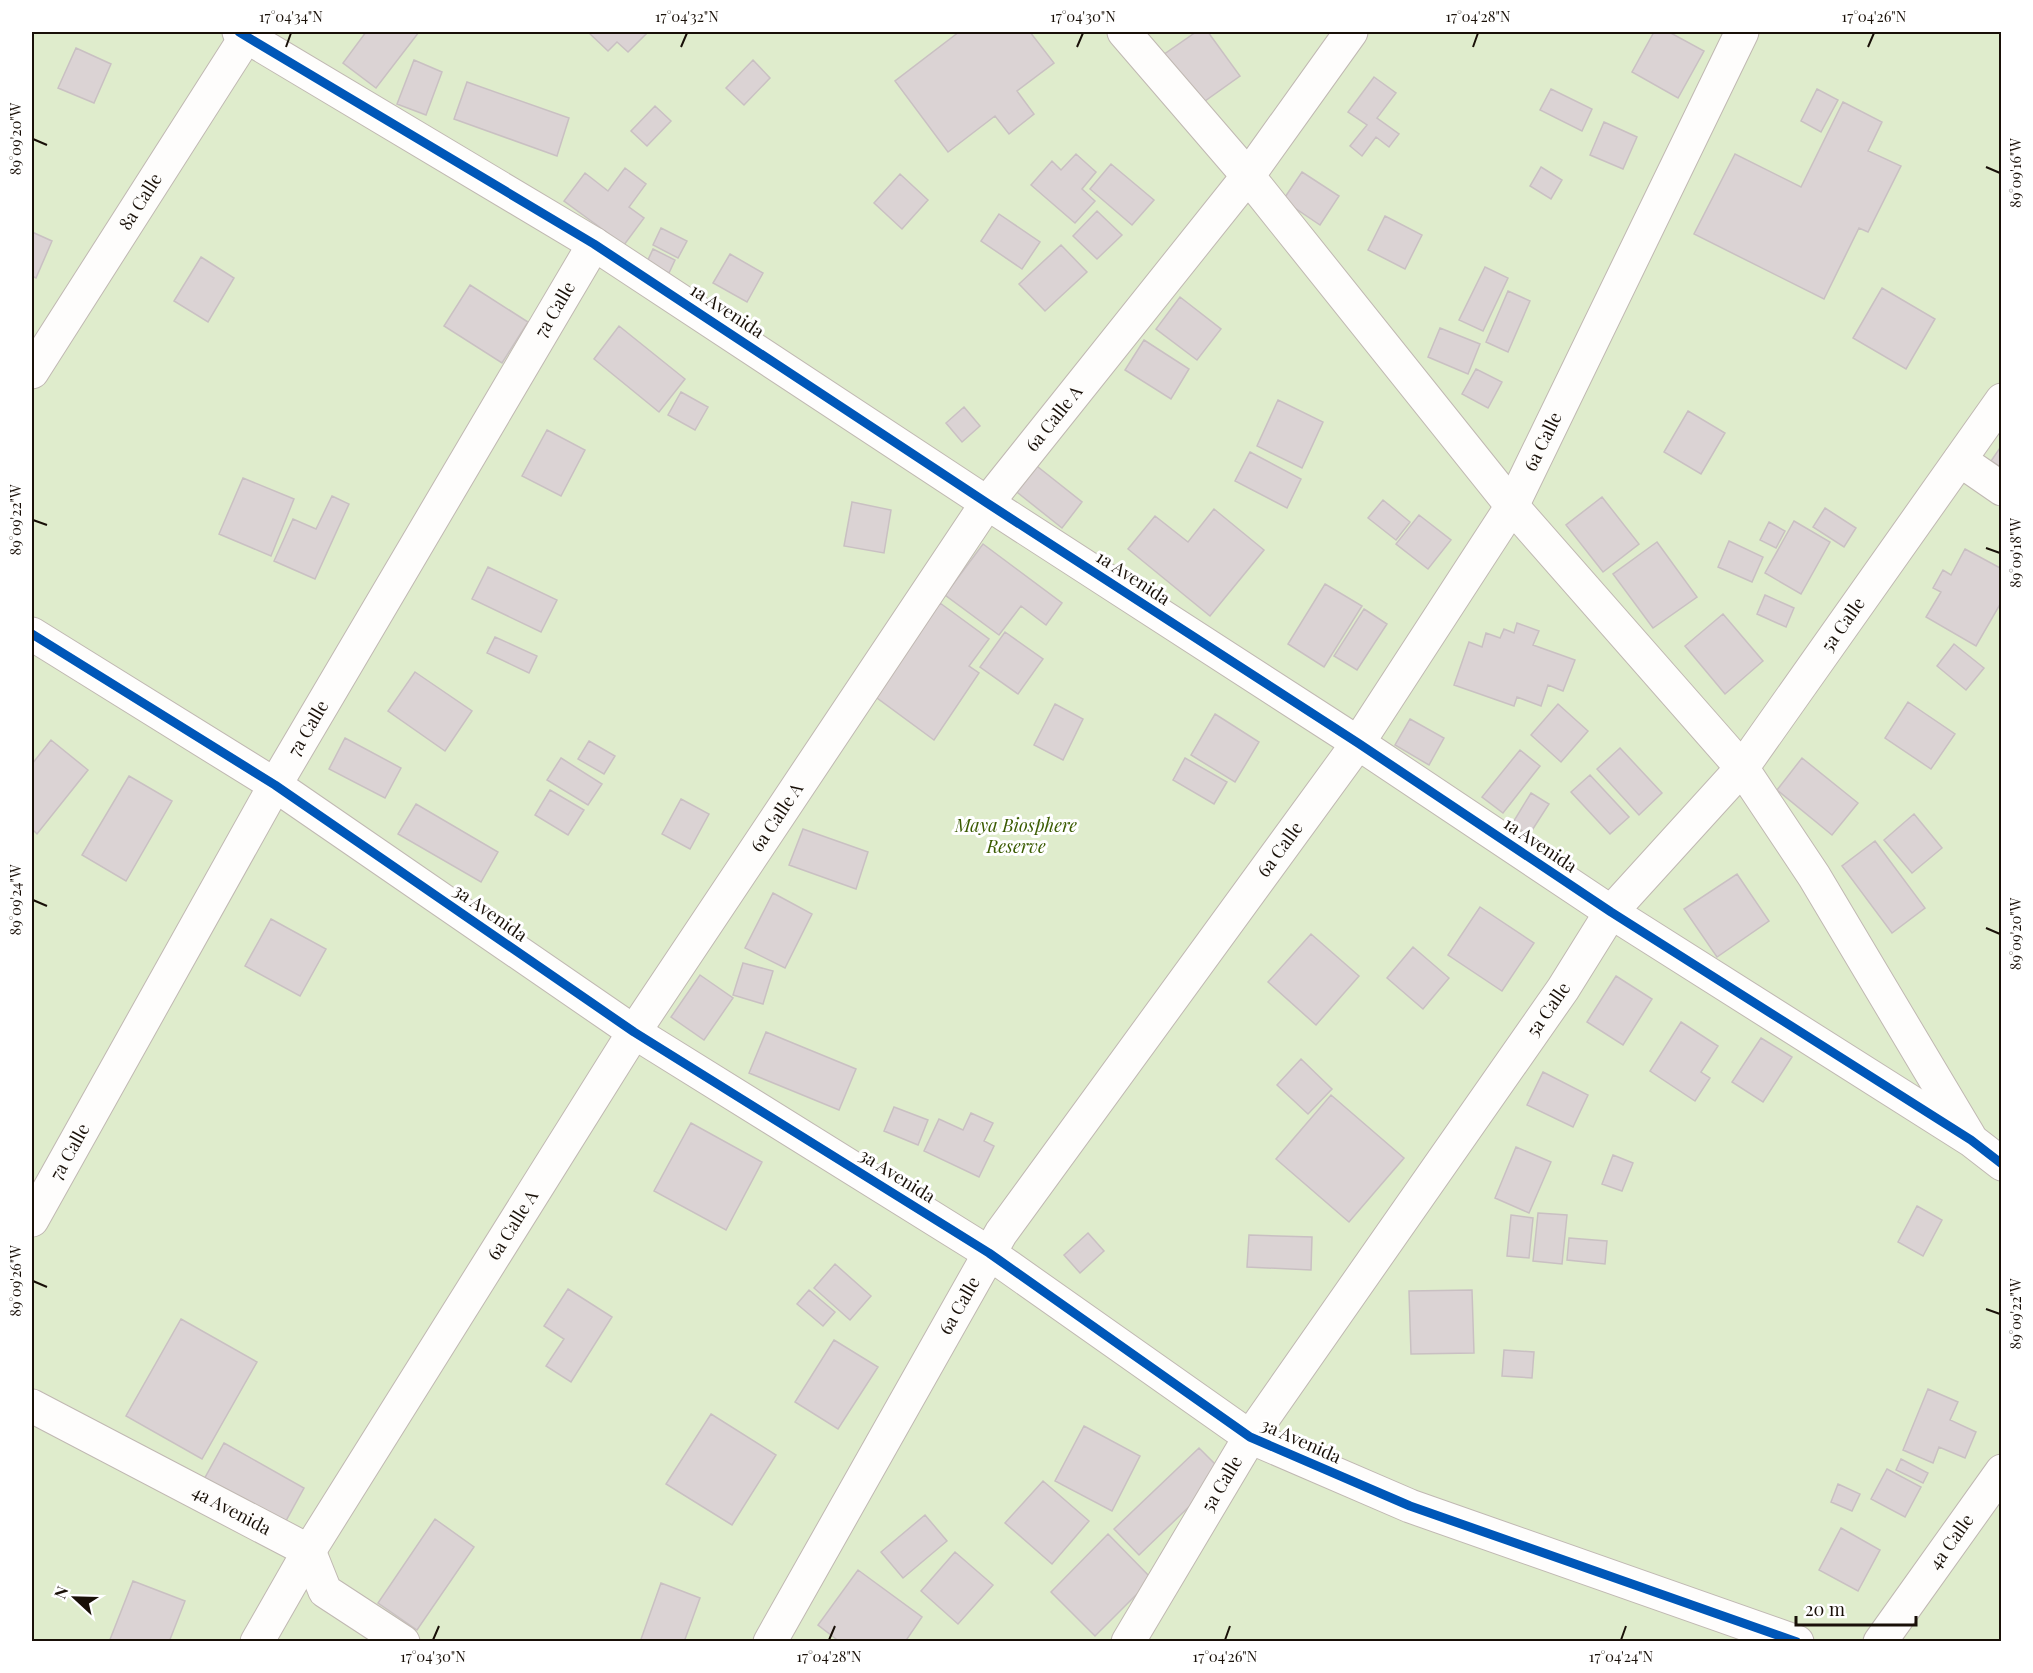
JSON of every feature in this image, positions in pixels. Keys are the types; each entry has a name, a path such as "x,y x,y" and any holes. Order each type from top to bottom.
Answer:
{"street":[{"path":"1124,32 1248,176 1512,506 1742,768 1814,876 1971,1140"},
{"name":"6a Calle A","path":"257,1641 309,1551 634,1032 987,503 1248,176 1351,32"},
{"name":"6a Calle","path":"770,1641 989,1252 1358,743 1512,506 1742,32"},
{"name":"1a Avenida","path":"245,33 594,244 987,503 1358,743 1611,912 1971,1140 2001,1164"},
{"name":"8a Calle","path":"32,372 245,33"},
{"name":"7a Calle","path":"32,1220 275,785 594,244"},
{"name":"5a Calle","path":"1128,1641 1250,1437 1563,989 1611,912 1742,768 2001,400"},
{"path":"1960,460 2001,489"},
{"name":"3a Avenida","path":"32,634 275,785 634,1032 989,1252 1250,1437 1410,1506 1797,1641"},
{"name":"4a Avenida","path":"32,1406 309,1551"},
{"name":"4a Calle","path":"1880,1641 2001,1471"},
{"path":"309,1551 325,1591 403,1641"}],"green space":[{"name":"Maya Biosphere Reserve","path":"32,32 2001,32 2001,1641 32,1641"}],"building":[{"path":"366,32 419,32 376,88 343,63"},
{"path":"588,32 643,32 646,34 628,52 617,42 608,51"},
{"path":"959,32 1030,32 1054,63 1017,91 1034,114 1009,134 995,116 948,152 895,81"},
{"path":"1196,32 1208,32 1240,76 1198,106 1163,55"},
{"path":"1654,32 1669,32 1704,51 1678,98 1632,72"},
{"path":"76,48 111,64 94,103 58,88"},
{"path":"414,60 442,72 426,115 397,104"},
{"path":"753,60 770,78 744,105 726,88"},
{"path":"1374,77 1396,93 1377,118 1399,134 1389,147 1376,137 1362,156 1350,146 1367,125 1348,112"},
{"path":"467,82 569,118 557,156 454,119"},
{"path":"1551,89 1592,109 1582,131 1540,110"},
{"path":"1817,89 1838,100 1821,132 1801,121"},
{"path":"1843,102 1882,122 1868,151 1901,166 1868,232 1859,228 1824,299 1694,234 1735,154 1801,187"},
{"path":"655,106 671,121 647,146 631,131"},
{"path":"1604,122 1637,137 1623,169 1590,155"},
{"path":"1076,154 1096,172 1082,189 1095,201 1075,223 1031,185 1052,161 1061,170"},
{"path":"1111,164 1154,200 1132,225 1090,189"},
{"path":"1541,167 1562,180 1551,199 1530,186"},
{"path":"625,168 646,184 629,207 644,218 624,245 564,201 585,173 608,191"},
{"path":"1302,172 1339,196 1320,225 1283,200"},
{"path":"900,174 928,200 902,229 874,203"},
{"path":"1097,211 1122,235 1097,259 1073,236"},
{"path":"999,214 1040,242 1022,269 981,241"},
{"path":"1385,216 1422,235 1405,269 1368,250"},
{"path":"661,228 687,241 678,258 653,245"},
{"path":"32,232 52,241 36,278 32,276"},
{"path":"1061,245 1087,272 1045,311 1019,284"},
{"path":"653,249 675,260 669,273 647,262"},
{"path":"730,254 763,273 747,302 713,283"},
{"path":"201,257 234,278 208,322 174,301"},
{"path":"1485,267 1508,278 1483,331 1459,320"},
{"path":"470,285 528,322 502,363 444,326"},
{"path":"1882,288 1935,319 1906,369 1853,338"},
{"path":"1508,291 1530,301 1508,352 1486,342"},
{"path":"1180,297 1221,329 1197,360 1156,329"},
{"path":"619,326 685,379 659,412 594,359"},
{"path":"1440,328 1480,344 1468,374 1428,357"},
{"path":"1144,340 1189,369 1171,399 1125,370"},
{"path":"1476,369 1502,382 1488,408 1462,394"},
{"path":"681,392 708,407 695,430 668,415"},
{"path":"1278,400 1323,422 1302,468 1257,446"},
{"path":"964,407 980,426 962,442 946,423"},
{"path":"1688,411 1725,433 1701,474 1664,452"},
{"path":"547,430 585,450 561,496 522,476"},
{"path":"2002,445 2002,468 1991,461"},
{"path":"1250,452 1301,479 1287,508 1235,481"},
{"path":"1033,463 1082,502 1062,528 1013,489"},
{"path":"243,478 294,499 271,556 219,534"},
{"path":"332,496 349,504 315,579 274,561 293,519 316,529"},
{"path":"1602,497 1639,544 1603,572 1566,525"},
{"path":"1383,500 1410,522 1396,540 1368,518"},
{"path":"852,502 891,510 884,553 844,546"},
{"path":"1825,508 1856,528 1844,547 1813,527"},
{"path":"1214,509 1264,550 1210,616 1128,549 1155,516 1188,542"},
{"path":"1419,515 1451,540 1428,569 1396,544"},
{"path":"1794,521 1830,542 1801,594 1765,573"},
{"path":"1769,522 1785,531 1776,548 1760,540"},
{"path":"1729,541 1763,557 1752,582 1718,567"},
{"path":"1657,542 1697,597 1653,628 1613,574"},
{"path":"983,544 1062,603 1046,625 1021,606 999,635 945,595"},
{"path":"1965,549 2002,569 2002,601 1976,646 1926,617 1941,592 1933,588 1943,570 1951,575"},
{"path":"488,567 557,600 541,632 472,599"},
{"path":"1325,584 1362,606 1324,667 1288,644"},
{"path":"1765,595 1794,608 1786,627 1757,614"},
{"path":"940,603 989,639 969,666 979,673 934,740 873,695"},
{"path":"1364,609 1387,624 1357,670 1334,656"},
{"path":"1723,614 1763,661 1725,694 1685,646"},
{"path":"1517,623 1539,631 1533,645 1575,660 1563,691 1548,685 1541,706 1517,697 1514,706 1454,685 1469,642 1482,647 1486,633 1500,638 1504,629 1514,633"},
{"path":"1005,632 1043,659 1018,694 980,667"},
{"path":"495,637 537,656 529,673 487,653"},
{"path":"1954,644 1984,668 1966,690 1937,666"},
{"path":"415,672 472,711 445,751 388,711"},
{"path":"1908,702 1955,734 1931,769 1885,738"},
{"path":"1055,704 1083,719 1063,760 1034,745"},
{"path":"1558,704 1588,731 1561,762 1531,735"},
{"path":"1215,714 1259,742 1235,782 1191,755"},
{"path":"1410,719 1444,738 1429,765 1395,745"},
{"path":"345,738 401,768 385,798 329,769"},
{"path":"51,740 88,770 37,834 32,829 32,764"},
{"path":"589,741 615,756 604,774 578,759"},
{"path":"1620,748 1662,793 1639,815 1597,769"},
{"path":"1520,750 1540,766 1503,813 1482,797"},
{"path":"561,758 602,784 588,805 547,780"},
{"path":"1185,758 1227,782 1214,804 1173,780"},
{"path":"1802,758 1858,803 1832,835 1777,790"},
{"path":"1590,775 1629,817 1610,834 1571,792"},
{"path":"129,776 172,801 126,881 82,855"},
{"path":"550,790 584,810 568,835 535,815"},
{"path":"1531,793 1549,804 1529,835 1512,824"},
{"path":"681,799 709,814 690,849 662,834"},
{"path":"416,804 498,852 481,882 398,834"},
{"path":"1914,814 1942,848 1912,873 1884,840"},
{"path":"803,829 868,852 856,889 789,865"},
{"path":"1875,841 1925,908 1892,933 1842,866"},
{"path":"1737,874 1769,921 1717,957 1684,909"},
{"path":"773,893 812,914 785,968 745,948"},
{"path":"1480,907 1534,943 1502,991 1448,955"},
{"path":"271,919 326,949 300,996 245,966"},
{"path":"1311,934 1359,976 1316,1025 1268,982"},
{"path":"1413,947 1449,978 1423,1009 1387,978"},
{"path":"743,963 773,971 763,1004 733,995"},
{"path":"700,975 733,998 704,1040 671,1017"},
{"path":"1616,976 1652,999 1623,1045 1587,1022"},
{"path":"1681,1022 1718,1046 1701,1072 1710,1078 1695,1101 1650,1071"},
{"path":"766,1032 856,1069 839,1110 749,1073"},
{"path":"1761,1038 1792,1057 1763,1102 1732,1082"},
{"path":"1301,1059 1332,1089 1308,1114 1277,1085"},
{"path":"1543,1072 1588,1095 1573,1127 1527,1105"},
{"path":"1331,1095 1404,1158 1349,1222 1276,1159"},
{"path":"894,1107 928,1120 918,1145 884,1131"},
{"path":"971,1113 993,1123 984,1141 994,1146 979,1177 924,1151 939,1119 963,1130"},
{"path":"691,1123 762,1162 726,1230 654,1191"},
{"path":"1516,1147 1551,1162 1529,1213 1495,1198"},
{"path":"1613,1155 1633,1163 1622,1191 1602,1184"},
{"path":"1917,1206 1942,1220 1923,1256 1898,1242"},
{"path":"1538,1213 1567,1215 1562,1264 1533,1261"},
{"path":"1511,1215 1533,1218 1529,1258 1507,1256"},
{"path":"1088,1233 1104,1251 1080,1273 1064,1255"},
{"path":"1249,1235 1312,1237 1311,1270 1247,1267"},
{"path":"1569,1238 1607,1241 1605,1264 1567,1260"},
{"path":"835,1264 871,1296 850,1320 814,1288"},
{"path":"568,1289 612,1317 571,1382 546,1366 564,1339 544,1326"},
{"path":"809,1290 835,1312 823,1326 797,1304"},
{"path":"1472,1290 1474,1353 1411,1354 1409,1291"},
{"path":"181,1319 257,1362 202,1459 126,1416"},
{"path":"834,1340 878,1367 838,1429 795,1402"},
{"path":"1504,1350 1534,1352 1532,1378 1502,1376"},
{"path":"1928,1389 1958,1402 1950,1420 1976,1432 1965,1458 1939,1447 1933,1463 1903,1450"},
{"path":"711,1414 776,1455 732,1525 666,1484"},
{"path":"1084,1426 1140,1456 1112,1511 1055,1481"},
{"path":"224,1443 304,1488 282,1528 202,1483"},
{"path":"1199,1448 1224,1473 1139,1555 1114,1529"},
{"path":"1901,1459 1928,1473 1923,1483 1896,1470"},
{"path":"1887,1469 1921,1487 1905,1517 1871,1499"},
{"path":"1043,1481 1089,1521 1052,1564 1005,1523"},
{"path":"1838,1484 1860,1494 1852,1511 1831,1502"},
{"path":"925,1515 947,1541 903,1578 881,1552"},
{"path":"435,1519 474,1547 417,1630 378,1603"},
{"path":"1841,1528 1880,1550 1858,1591 1819,1570"},
{"path":"1108,1534 1152,1579 1095,1636 1051,1592"},
{"path":"955,1552 993,1585 958,1624 921,1591"},
{"path":"858,1570 922,1617 905,1642 840,1642 818,1625"},
{"path":"133,1581 185,1601 169,1642 109,1642"},
{"path":"661,1583 700,1598 684,1642 640,1642"}],"cycle path":[{"path":"239,32 594,244 987,503 1358,743 1611,912 1971,1140 2002,1164"},
{"path":"32,634 275,785 634,1032 989,1253 1250,1437 1410,1506 1797,1642"}]}
